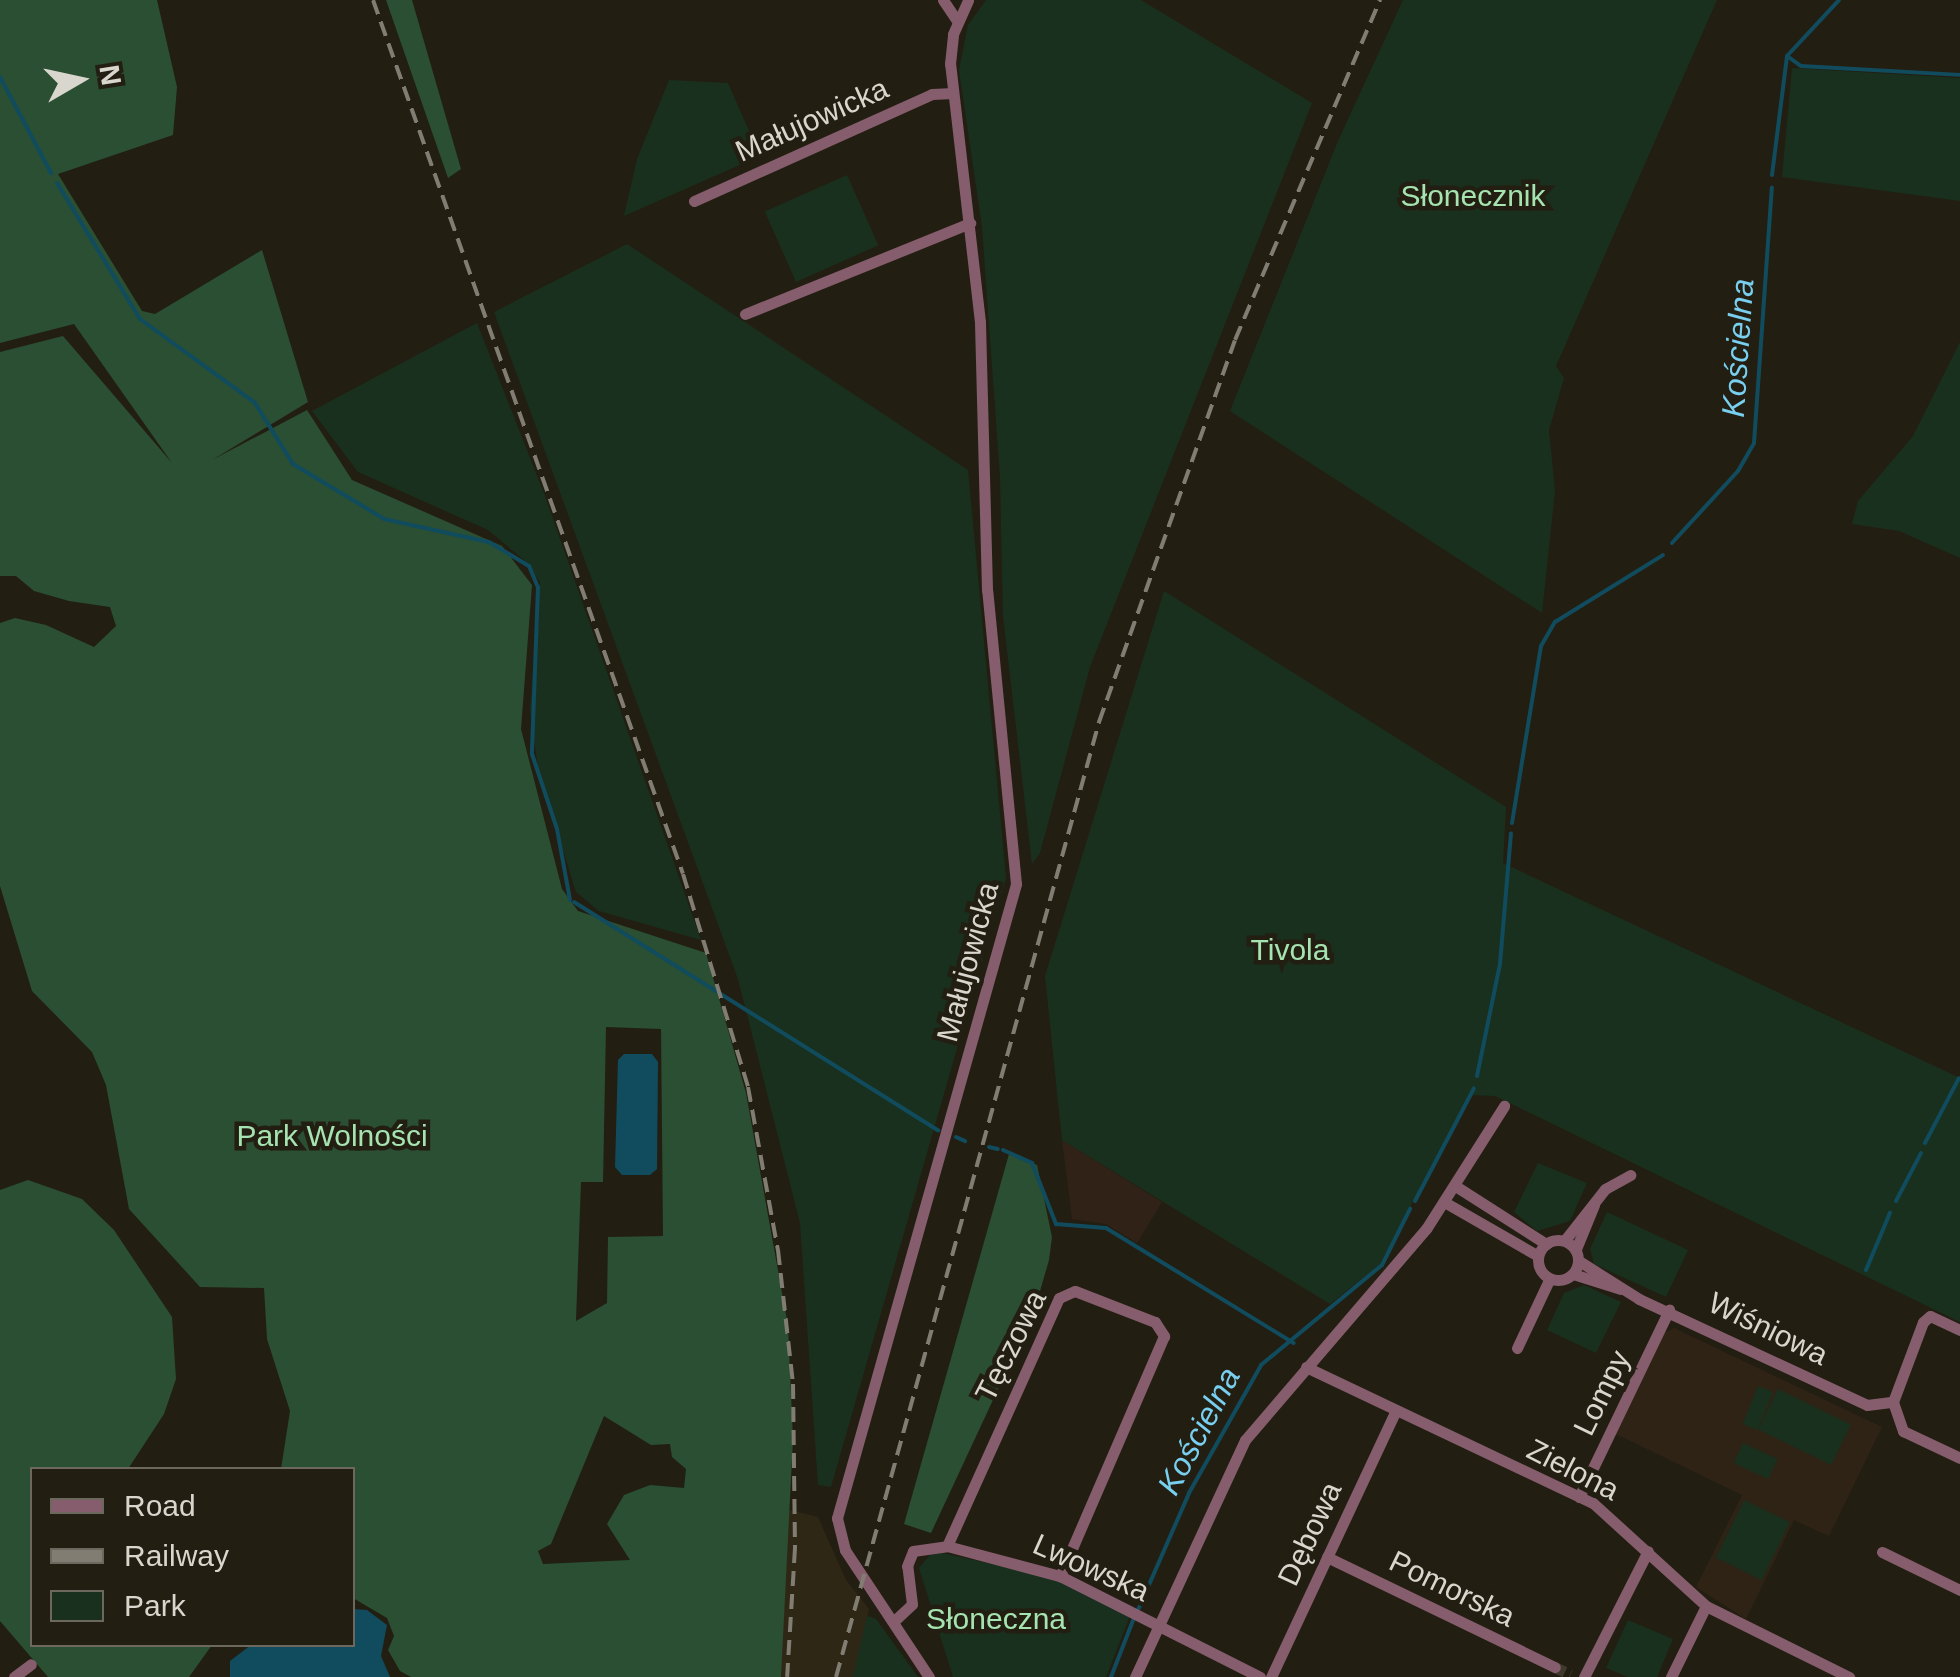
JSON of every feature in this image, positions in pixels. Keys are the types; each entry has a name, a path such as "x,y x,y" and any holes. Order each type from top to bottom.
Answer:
{"street":[{"path":"943,0 957,21"},
{"name":"Małujowicka","path":"929,1677 846,1550 838,1509 1016,884 988,604 980,322 950,51 957,21 968,0"},
{"name":"Małujowicka","path":"694,200 900,108 953,93"},
{"path":"745,314 970,223"},
{"path":"1135,1677 1232,1462 1306,1367 1446,1203 1504,1106"},
{"path":"1550,1278 1573,1274 1573,1250 1594,1205 1611,1183 1630,1175"},
{"path":"1457,1187 1546,1244 1573,1250"},
{"path":"1446,1203 1538,1256 1550,1278"},
{"path":"1538,1256 1546,1244"},
{"name":"Wiśniowa","path":"1573,1250 1621,1290"},
{"name":"Wiśniowa","path":"1573,1274 1668,1310 1866,1405 1892,1402"},
{"path":"1517,1348 1550,1278"},
{"name":"Tęczowa","path":"947,1546 1059,1298 1075,1290 1156,1322 1164,1336 1060,1576"},
{"name":"Lompy","path":"1579,1497 1668,1310"},
{"path":"1960,1330 1930,1316 1892,1402 1903,1432 1960,1458"},
{"name":"Zielona","path":"1306,1367 1606,1511 1706,1606 1849,1677"},
{"name":"Dębowa","path":"1271,1677 1395,1412"},
{"path":"893,1622 912,1604 907,1566 913,1551 947,1546"},
{"name":"Lwowska","path":"947,1546 1060,1576 1260,1677"},
{"path":"1577,1676 1648,1551"},
{"path":"1882,1552 1960,1590"},
{"name":"Pomorska","path":"1327,1557 1555,1667"},
{"path":"1672,1677 1706,1606"},
{"path":"14,1677 30,1664"}],"shaded area":[{"path":"1062,1140 1162,1202 1137,1243 1106,1224 1072,1219"},
{"path":"1674,1328 1882,1427 1829,1536 1794,1520 1746,1619 1696,1587 1742,1495 1616,1434 1664,1333"},
{"path":"778,1507 818,1517 846,1580 869,1609 854,1677 764,1677"}],"green space":[{"name":"Park Wolności","path":"0,0 157,0 177,87 173,135 58,174 142,311 155,314 262,250 308,402 212,460 307,410 352,480 502,546 532,585 521,729 562,889 578,911 706,953 746,1093 788,1326 793,1439 781,1677 411,1677 400,1671 388,1650 394,1636 387,1618 355,1599 355,1467 281,1467 290,1411 267,1339 264,1288 200,1287 129,1209 106,1085 92,1052 32,991 0,886 0,623 15,618 46,625 94,647 116,626 110,607 69,601 34,591 16,576 0,576 0,352 63,336 172,463 74,324 0,343","holes":["606,1027 661,1029 663,1236 608,1237 607,1303 576,1321 581,1182 603,1182","604,1416 651,1445 670,1444 672,1457 686,1469 684,1488 650,1485 624,1495 607,1524 630,1560 543,1564 538,1551 551,1544"]},
{"path":"386,0 412,0 461,169 448,178"},
{"path":"986,0 1141,0 1312,103 1090,667 1040,853 1032,864 1003,616 1000,477 982,227 959,70 968,25"},
{"name":"Słonecznik","path":"1403,0 1717,0 1556,366 1564,378 1549,430 1555,491 1542,613 1230,411 1338,141"},
{"path":"1792,68 1960,78 1960,201 1782,177"},
{"path":"669,80 728,83 760,156 624,216 637,159"},
{"path":"847,175 878,245 796,282 765,212"},
{"path":"627,244 968,470 1006,878 831,1487 818,1485 800,1223 738,979 494,312"},
{"path":"477,323 545,496 701,940 599,911 576,892 538,768 530,710 540,582 524,560 488,530 358,472 312,411"},
{"path":"1960,342 1960,558 1899,531 1852,524 1858,501 1913,436"},
{"name":"Tivola","path":"1164,591 1506,807 1503,863 1960,1078 1960,1322 1495,1096 1469,1095 1380,1264 1330,1304 1062,1140 1045,976"},
{"path":"1009,1154 1037,1165 1052,1237 1049,1260 1034,1312 931,1533 904,1524"},
{"path":"1538,1163 1587,1183 1570,1221 1537,1231 1514,1212"},
{"path":"28,1180 82,1199 114,1230 172,1317 176,1379 164,1414 129,1467 30,1467 30,1647 211,1647 189,1677 48,1677 0,1621 0,1190"},
{"path":"1607,1212 1688,1250 1666,1297 1594,1264 1590,1249"},
{"path":"1584,1285 1621,1302 1596,1353 1547,1330 1564,1293"},
{"path":"1758,1386 1773,1392 1757,1430 1743,1424"},
{"path":"1778,1389 1851,1425 1831,1465 1758,1429"},
{"path":"1743,1443 1777,1459 1768,1479 1734,1463"},
{"path":"1744,1500 1790,1522 1762,1580 1716,1558"},
{"name":"Słoneczna","path":"933,1551 1056,1578 1130,1616 1106,1677 953,1677 919,1568"},
{"path":"867,1616 876,1619 918,1677 853,1677"},
{"path":"1628,1620 1673,1639 1657,1677 1628,1677 1606,1668"}],"water":[{"path":"624,1054 652,1054 658,1062 657,1169 650,1175 622,1175 615,1167 618,1060"},
{"path":"355,1609 367,1610 387,1625 381,1656 390,1677 230,1677 230,1661 248,1647 355,1647"}],"waterway":[{"name":"Kościelna","path":"1772,175 1787,56 1839,0"},
{"path":"1787,56 1801,66 1960,75"},
{"path":"0,77 51,173"},
{"path":"57,183 140,319 255,403 293,464 384,519 489,542 529,566 538,587 532,754 557,829 570,900"},
{"name":"Kościelna","path":"1672,543 1738,471 1754,443 1772,188"},
{"name":"Kościelna","path":"1512,823 1541,646 1555,622 1663,555"},
{"name":"Kościelna","path":"1477,1076 1500,964 1511,833"},
{"path":"574,902 938,1130"},
{"path":"1925,1143 1959,1078"},
{"name":"Kościelna","path":"1415,1201 1474,1088"},
{"path":"956,1137 965,1141"},
{"path":"989,1147 998,1149"},
{"path":"1003,1150 1032,1163 1056,1224 1106,1228 1294,1343"},
{"path":"1896,1201 1921,1153"},
{"name":"Kościelna","path":"1138,1610 1189,1493 1261,1365 1382,1265 1410,1209"},
{"path":"1866,1270 1890,1213"},
{"name":"Kościelna","path":"1111,1677 1134,1618"}],"tunnel":[{"path":"1555,1667 1570,1674"}],"railway":[{"path":"373,0 683,874 748,1087 778,1250 793,1384 795,1548 787,1677"},
{"path":"836,1677 1099,722 1235,340 1380,0"}]}
